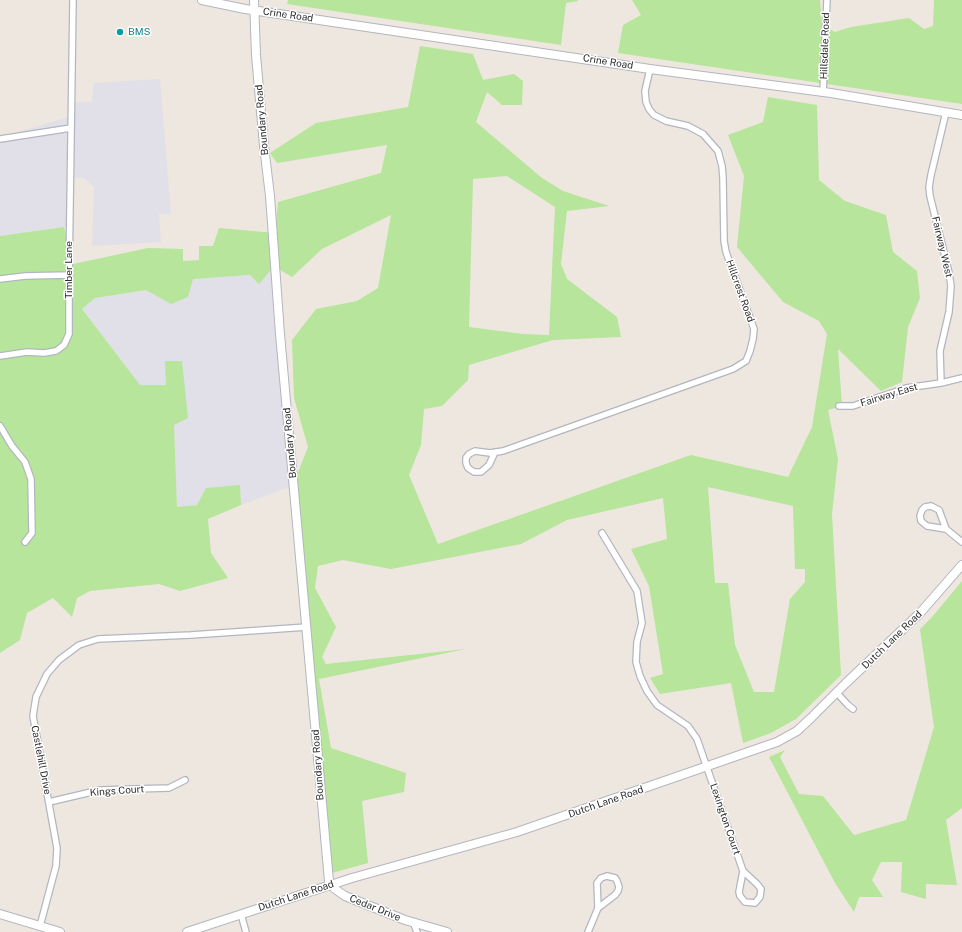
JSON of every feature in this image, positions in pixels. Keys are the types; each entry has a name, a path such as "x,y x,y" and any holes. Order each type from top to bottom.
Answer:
{"street":[{"name":"Timber Lane","path":"0,356 27,352 44,353 56,351 64,345 69,334 73,0"},
{"name":"Crine Road","path":"202,0 254,10 650,69 823,92 962,115"},
{"name":"Boundary Road","path":"254,0 256,55 270,196 281,348 307,627 321,802 328,878 330,885"},
{"name":"Hillsdale Road","path":"823,92 827,0"},
{"name":"Hillcrest Road","path":"495,452 489,465 481,472 474,472 468,468 466,458 469,454 475,451 503,452 733,369 746,361 753,339 754,329 726,252 724,241 723,178 722,166 718,151 703,134 688,126 666,121 654,114 649,109 646,102 645,91 650,69"},
{"name":"Fairway West","path":"941,383 940,352 949,312 950,286 949,273 929,188 946,112"},
{"path":"0,139 71,128"},
{"path":"0,279 25,276 69,275"},
{"name":"Fairway East","path":"839,406 853,406 906,388 941,383 962,378"},
{"path":"0,426 12,446 25,462 31,479 32,533 25,542"},
{"path":"946,529 937,508 931,506 925,507 922,510 920,516 921,521 924,524 946,529 962,542"},
{"name":"Lexington Court","path":"602,533 638,591 642,624 637,642 636,662 640,676 647,691 657,705 688,726 697,739 743,871"},
{"name":"Dutch Lane Road","path":"187,932 330,885 517,832 763,747 790,735 804,725 836,692 920,613 962,565"},
{"name":"Castlehill Drive","path":"40,926 56,860 57,848 33,716 36,697 47,674 59,660 79,645 98,639 191,636 307,627"},
{"path":"836,692 853,708"},
{"name":"Kings Court","path":"49,802 100,790 169,788 185,780"},
{"path":"743,871 761,889 760,897 754,903 745,902 740,896 739,892 743,871"},
{"path":"588,932 598,908 597,883 604,877 611,876 615,878 619,887 616,894 598,908"},
{"name":"Cedar Drive","path":"330,885 345,896 413,922 447,932"},
{"path":"0,914 60,932"},
{"path":"241,914 246,932"},
{"path":"413,922 417,932"}],"shaded area":[{"path":"160,79 171,214 159,214 161,242 92,246 94,187 84,178 72,178 71,226 0,236 0,138 71,116 71,103 92,102 94,83"},
{"path":"274,266 291,486 241,505 240,485 197,505 177,507 174,424 166,385 140,385 82,309 95,298 146,290 171,303 192,279 251,275"}],"green space":[{"path":"288,0 578,1 566,3 561,45 287,4"},
{"path":"632,0 820,0 822,25 835,32 851,27 909,18 924,29 933,26 934,0 962,0 962,104 618,53 623,25 641,15"},
{"path":"420,46 473,54 483,80 514,74 523,81 522,105 502,105 487,92 476,122 542,178 563,191 609,206 567,211 561,264 567,279 617,317 621,337 553,340 469,365 468,380 442,406 424,409 421,445 409,475 438,544 691,455 788,477 812,427 827,334 819,321 783,302 737,247 744,176 728,135 763,122 768,97 817,105 819,180 845,201 886,215 893,252 917,271 920,298 908,327 902,382 881,391 838,349 842,406 828,410 838,459 832,514 841,675 796,719 771,733 743,743 731,683 660,694 650,678 663,674 649,586 631,549 667,539 663,498 567,520 521,544 391,569 343,560 318,566 315,588 336,627 322,657 326,664 466,649 319,679 331,748 406,773 404,792 362,801 368,863 332,873 293,485 308,447 294,398 292,340 316,309 357,301 378,288 391,215 322,249 292,277 274,266 259,284 250,275 193,279 188,297 171,304 146,290 95,298 82,309 140,385 166,385 165,361 182,361 188,418 174,425 177,507 197,505 206,488 240,485 241,505 208,519 211,553 228,578 180,591 159,584 90,591 77,598 72,617 53,598 27,613 20,640 0,653 0,236 64,227 73,264 148,248 183,249 183,261 199,260 199,246 213,246 219,228 275,233 278,202 381,173 387,145 277,163 270,153 316,123 408,107","holes":["507,176 555,207 549,335 523,334 469,327 473,179","708,487 793,506 795,569 805,569 805,582 790,599 774,692 754,692 735,645 728,583 715,583"]},
{"path":"962,581 962,808 946,820 957,885 926,884 926,899 901,892 902,862 881,862 872,880 883,897 859,897 854,912 835,883 769,757 785,750 780,757 799,794 823,796 854,835 906,820 934,727 920,629"}],"place":[{"name":"BMS","path":"120,32"}]}
